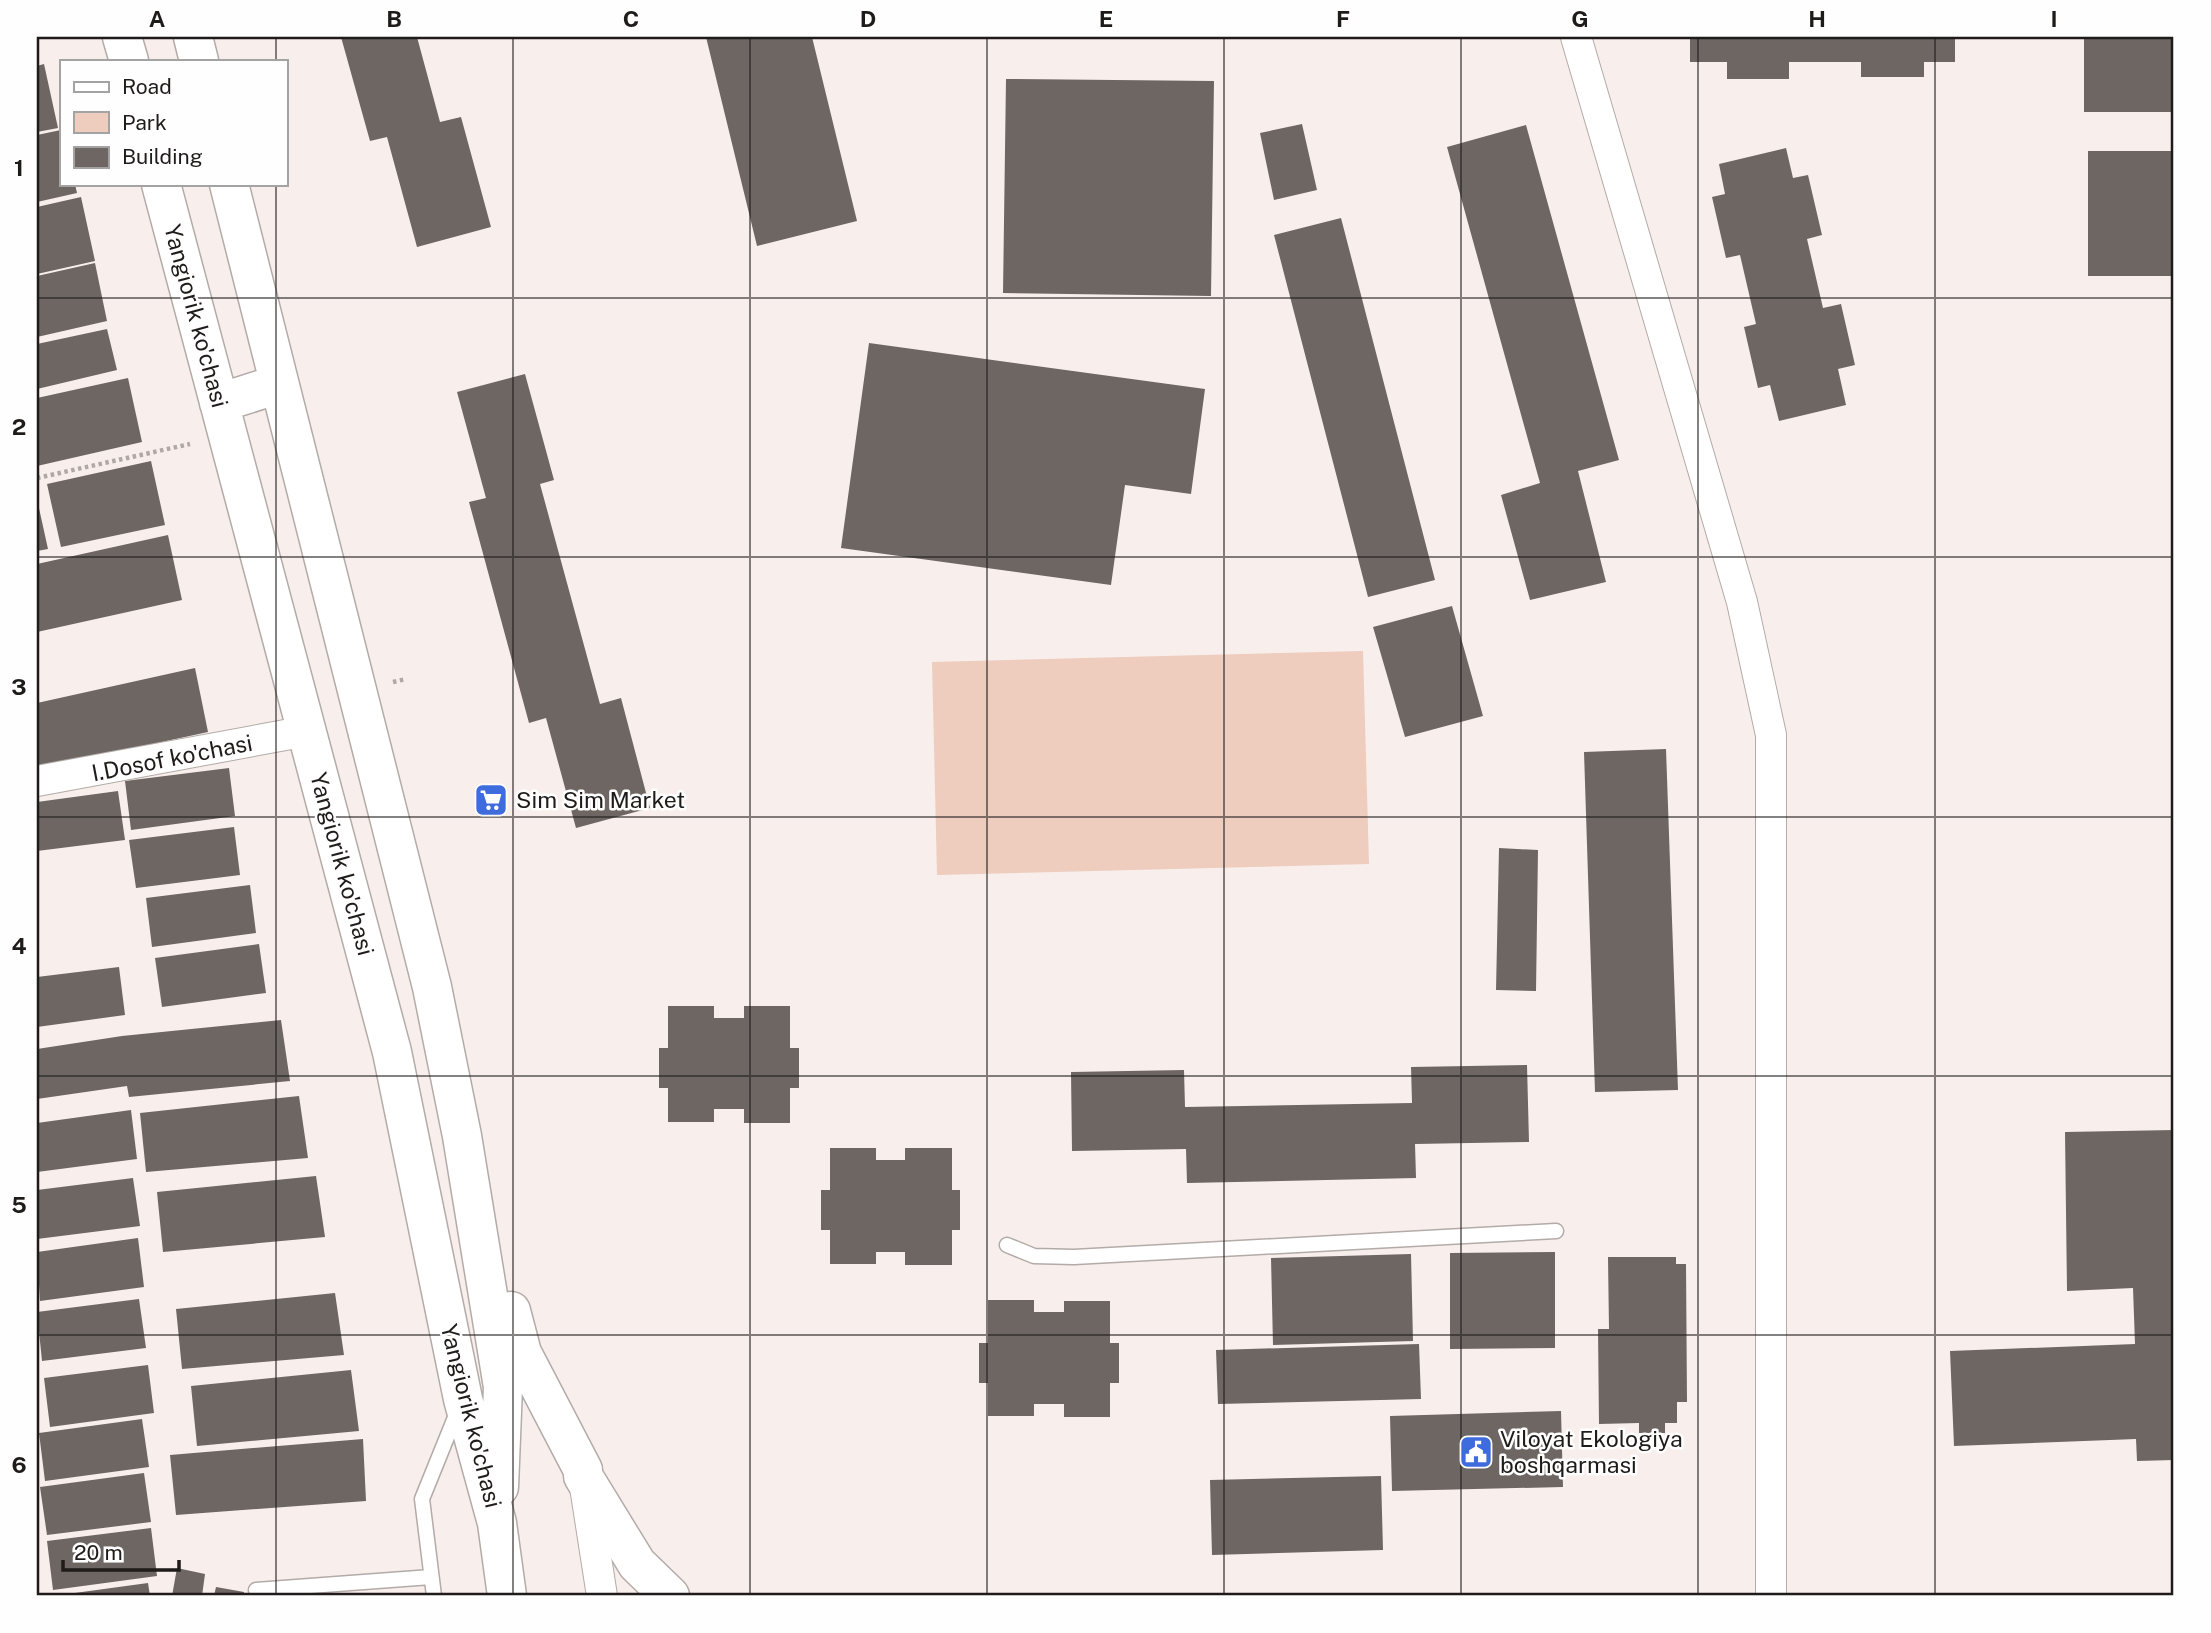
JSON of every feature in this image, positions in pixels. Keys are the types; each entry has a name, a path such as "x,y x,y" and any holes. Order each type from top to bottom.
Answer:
{"main road":[{"path":"122,37 128,60"},
{"path":"193,37 199,60"},
{"name":"Yangiorik ko'chasi","path":"162,186 392,1052 463,1399 497,1523"},
{"name":"Yangiorik ko'chasi","path":"230,186 432,987 462,1136 503,1387 497,1523"},
{"path":"223,419 279,384"},
{"path":"462,1136 523,1353 583,1470 583,1476 637,1564 670,1596"},
{"path":"497,1523 507,1596"}],"street":[{"path":"1576,37 1742,602 1771,736 1771,1596"},
{"name":"I.Dosof ko'chasi","path":"37,781 307,731"},
{"path":"583,1476 602,1596"}],"lane":[{"path":"1007,1245 1034,1256 1074,1257 1556,1231"},
{"path":"434,1596 422,1499 463,1399"},
{"path":"256,1590 431,1577"}],"path":[{"path":"37,478 223,419"}],"green space":[{"path":"1363,651 1369,864 937,875 932,662"}],"building":[{"path":"341,37 417,37 440,122 461,117 491,227 417,247 387,137 370,141"},
{"path":"706,37 812,37 857,221 757,246"},
{"path":"1690,37 1955,37 1955,62 1924,62 1924,77 1861,77 1861,62 1789,62 1789,79 1727,79 1727,62 1690,62"},
{"path":"2084,37 2174,37 2174,112 2084,112"},
{"path":"44,64 58,128 37,132 37,66"},
{"path":"1006,79 1214,81 1211,296 1003,293"},
{"path":"1302,124 1317,190 1274,200 1260,133"},
{"path":"1526,125 1619,460 1578,471 1606,582 1530,600 1501,495 1540,483 1447,147"},
{"path":"60,130 60,186 75,186 77,193 37,202 37,135"},
{"path":"1786,148 1793,178 1808,175 1822,235 1807,239 1823,308 1841,304 1855,365 1838,369 1846,405 1779,421 1770,385 1758,388 1744,327 1756,324 1740,255 1726,258 1712,197 1725,194 1719,164"},
{"path":"2088,151 2174,151 2174,276 2088,276"},
{"path":"81,197 95,261 37,274 37,207"},
{"path":"1341,218 1435,580 1368,597 1274,235"},
{"path":"95,263 107,321 37,337 37,276"},
{"path":"107,329 117,370 37,389 37,344"},
{"path":"869,343 1205,389 1191,494 1125,485 1111,585 841,548"},
{"path":"525,374 554,480 540,484 600,704 621,698 650,808 576,828 546,718 529,723 469,502 486,498 457,392"},
{"path":"128,378 142,442 37,466 37,398"},
{"path":"151,461 165,525 61,547 47,484"},
{"path":"37,499 48,549 37,551"},
{"path":"168,535 182,600 37,632 37,564"},
{"path":"1452,606 1483,716 1405,737 1373,627"},
{"path":"195,668 208,732 37,769 37,703"},
{"path":"1666,749 1678,1090 1595,1092 1584,752"},
{"path":"229,768 235,816 131,830 125,781"},
{"path":"118,791 125,840 37,851 37,802"},
{"path":"234,827 240,875 136,888 129,840"},
{"path":"1499,848 1538,850 1536,991 1496,990"},
{"path":"250,885 256,933 152,947 146,898"},
{"path":"259,944 266,993 162,1007 155,958"},
{"path":"119,967 125,1015 37,1027 37,977"},
{"path":"668,1006 714,1006 714,1018 744,1018 744,1006 790,1006 790,1048 799,1048 799,1088 790,1088 790,1123 744,1123 744,1109 714,1109 714,1122 668,1122 668,1088 659,1088 659,1048 668,1048"},
{"path":"281,1020 290,1081 129,1097 127,1086 37,1099 37,1049 122,1036"},
{"path":"1527,1065 1529,1142 1415,1144 1416,1178 1187,1183 1186,1149 1072,1151 1071,1072 1184,1070 1185,1107 1412,1103 1411,1067"},
{"path":"299,1096 308,1158 146,1172 140,1113"},
{"path":"131,1110 137,1159 37,1172 37,1123"},
{"path":"2174,1130 2174,1460 2137,1461 2136,1439 1954,1446 1950,1351 2135,1344 2133,1288 2067,1291 2065,1132"},
{"path":"830,1148 876,1148 876,1160 905,1160 905,1148 952,1148 952,1190 960,1190 960,1230 952,1230 952,1265 905,1265 905,1252 876,1252 876,1264 830,1264 830,1230 821,1230 821,1190 830,1190"},
{"path":"316,1176 325,1237 163,1252 157,1192"},
{"path":"133,1178 140,1226 37,1239 37,1190"},
{"path":"138,1238 144,1287 40,1301 37,1252"},
{"path":"1555,1252 1555,1348 1450,1349 1450,1253"},
{"path":"1411,1254 1413,1341 1273,1345 1271,1258"},
{"path":"1608,1257 1676,1257 1676,1264 1686,1264 1687,1402 1677,1402 1677,1423 1665,1423 1665,1433 1639,1433 1639,1423 1599,1424 1598,1329 1609,1329"},
{"path":"335,1293 344,1355 182,1369 176,1309"},
{"path":"139,1299 146,1348 42,1361 37,1312"},
{"path":"988,1300 1034,1300 1034,1312 1064,1312 1064,1301 1110,1301 1110,1343 1119,1343 1119,1383 1110,1383 1110,1417 1064,1417 1064,1404 1034,1404 1034,1416 988,1416 988,1383 979,1383 979,1343 988,1343"},
{"path":"1419,1344 1421,1399 1218,1404 1216,1350"},
{"path":"148,1365 154,1413 50,1427 44,1378"},
{"path":"351,1370 359,1431 197,1446 191,1386"},
{"name":"Viloyat Ekologiya boshqarmasi","path":"1561,1411 1563,1487 1392,1491 1390,1416"},
{"path":"142,1419 149,1467 45,1481 39,1433"},
{"path":"363,1439 366,1501 176,1515 170,1455"},
{"path":"144,1473 151,1522 47,1535 40,1487"},
{"path":"1381,1476 1383,1550 1212,1555 1210,1480"},
{"path":"151,1528 157,1576 53,1590 47,1541"},
{"path":"177,1568 205,1574 202,1596 172,1596"},
{"path":"148,1583 150,1596 60,1596 60,1595"},
{"path":"216,1587 244,1592 243,1596 214,1596"}],"place":[{"name":"Sim Sim Market","path":"491,800"},
{"name":"Viloyat Ekologiya boshqarmasi","path":"1476,1452"}]}
